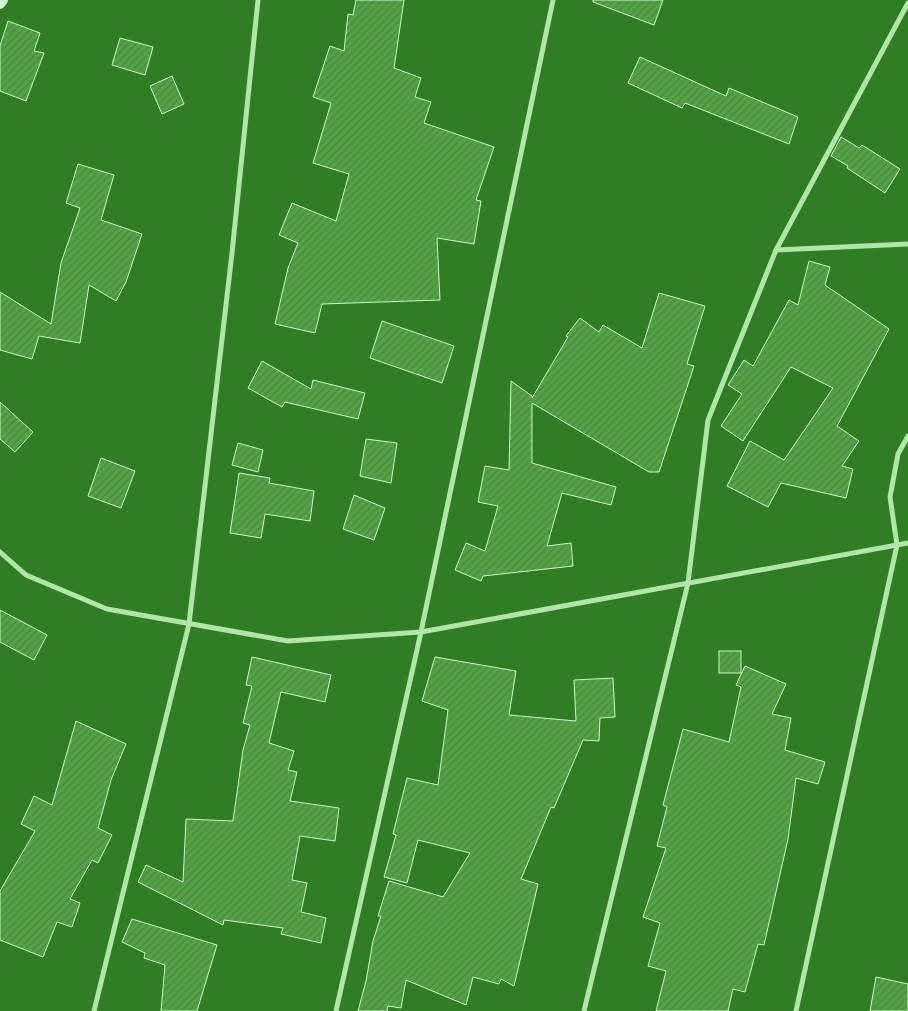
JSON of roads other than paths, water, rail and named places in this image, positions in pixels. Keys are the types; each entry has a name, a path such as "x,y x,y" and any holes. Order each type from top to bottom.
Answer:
{"main road":[{"path":"0,4 3,0"}],"street":[{"path":"94,1011 189,624 232,253 258,0"},
{"path":"336,1011 421,632 553,0"},
{"path":"584,1011 688,583 708,420 776,250 908,3"},
{"path":"776,250 908,244"},
{"path":"796,1011 897,545 890,497 898,454 908,436"},
{"path":"0,552 26,575 107,609 288,641 421,632 908,544"}]}
